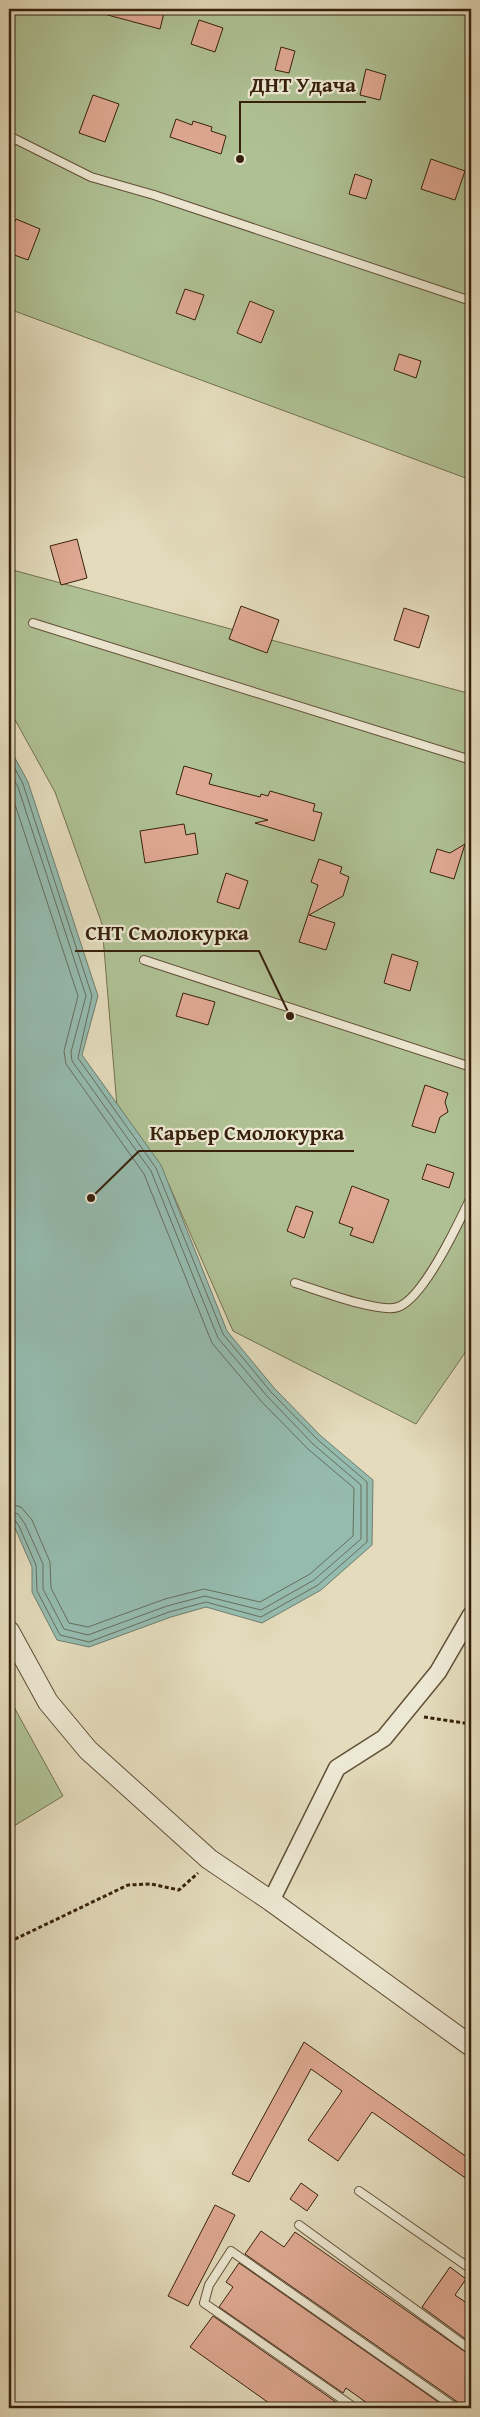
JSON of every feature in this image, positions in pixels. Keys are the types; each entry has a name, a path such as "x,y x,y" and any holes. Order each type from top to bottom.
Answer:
{"street":[{"path":"271,1901 337,1768 384,1738 438,1672 471,1615"},
{"path":"9,1631 48,1702 88,1750 209,1859 271,1901 471,2046"}],"lane":[{"path":"9,136 91,177 154,195 471,301"},
{"path":"32,623 471,760"},
{"path":"144,960 471,1067"},
{"path":"295,1283 362,1304 398,1308 415,1296 447,1245 471,1197"},
{"path":"359,2190 471,2269"},
{"path":"299,2225 471,2350"},
{"path":"355,2408 204,2303 208,2285 231,2251 456,2408"}],"path":[{"path":"404,1715 441,1718 471,1724"},
{"path":"9,1942 128,1885 151,1884 179,1890 191,1881 209,1859"}],"green space":[{"path":"9,9 471,9 471,480 9,309"},
{"path":"9,569 471,694 471,1344 416,1424 233,1331 169,1185 117,1107 102,924 55,792 9,709"},
{"path":"9,1698 63,1796 9,1829"}],"water":[{"path":"9,747 28,782 98,996 82,1055 161,1165 227,1331 275,1389 321,1436 373,1480 372,1545 321,1590 262,1623 206,1607 171,1617 89,1647 57,1640 32,1592 32,1567 15,1528 9,1520"}],"building":[{"path":"105,9 165,9 160,29 104,14"},
{"path":"199,20 223,28 215,52 191,44"},
{"path":"281,47 295,51 289,73 275,70"},
{"path":"366,69 386,75 380,100 360,95"},
{"path":"93,95 119,104 105,142 79,133"},
{"path":"176,119 192,125 193,121 212,127 211,131 226,136 221,154 170,137"},
{"path":"431,159 465,171 455,200 421,189"},
{"path":"355,174 372,180 366,199 349,194"},
{"path":"16,219 40,229 28,260 9,253 9,229 13,226"},
{"path":"185,289 204,295 195,320 176,313"},
{"path":"250,301 274,311 261,343 237,333"},
{"path":"399,354 421,361 416,378 394,370"},
{"path":"77,539 87,578 61,585 50,546"},
{"path":"241,606 279,620 267,653 229,639"},
{"path":"404,608 429,616 419,648 394,640"},
{"path":"184,766 212,774 209,784 260,797 261,794 268,796 270,791 315,804 313,811 322,813 314,841 255,823 268,820 176,794"},
{"path":"184,824 186,835 195,833 198,854 145,863 140,831"},
{"path":"465,844 454,879 430,872 437,849 450,853"},
{"path":"319,859 342,867 340,873 349,877 343,896 309,915 335,923 326,950 299,942 318,885 311,882"},
{"path":"226,873 248,881 239,909 217,902"},
{"path":"392,954 418,962 410,991 384,983"},
{"path":"183,993 215,1002 208,1025 176,1016"},
{"path":"425,1085 448,1093 445,1102 448,1112 440,1117 435,1133 412,1126"},
{"path":"427,1164 454,1173 449,1188 422,1179"},
{"path":"352,1186 389,1200 373,1243 350,1235 353,1228 339,1223"},
{"path":"296,1206 313,1212 304,1238 287,1231"},
{"path":"304,2042 471,2160 471,2182 372,2112 338,2161 308,2140 342,2091 311,2069 249,2182 232,2174"},
{"path":"301,2183 318,2195 307,2211 290,2199"},
{"path":"215,2205 235,2215 188,2306 168,2296"},
{"path":"261,2231 284,2247 295,2232 471,2356 471,2408 462,2408 459,2403 245,2254"},
{"path":"239,2263 447,2408 374,2408 346,2388 343,2393 219,2307 233,2287 226,2282"},
{"path":"450,2267 466,2279 455,2295 471,2306 471,2343 422,2307"},
{"path":"213,2316 336,2402 332,2408 276,2408 190,2347"}],"place":[{"name":"ДНТ Удача","path":"240,159"},
{"name":"СНТ Смолокурка","path":"290,1016"},
{"name":"Карьер Смолокурка","path":"91,1198"}]}
